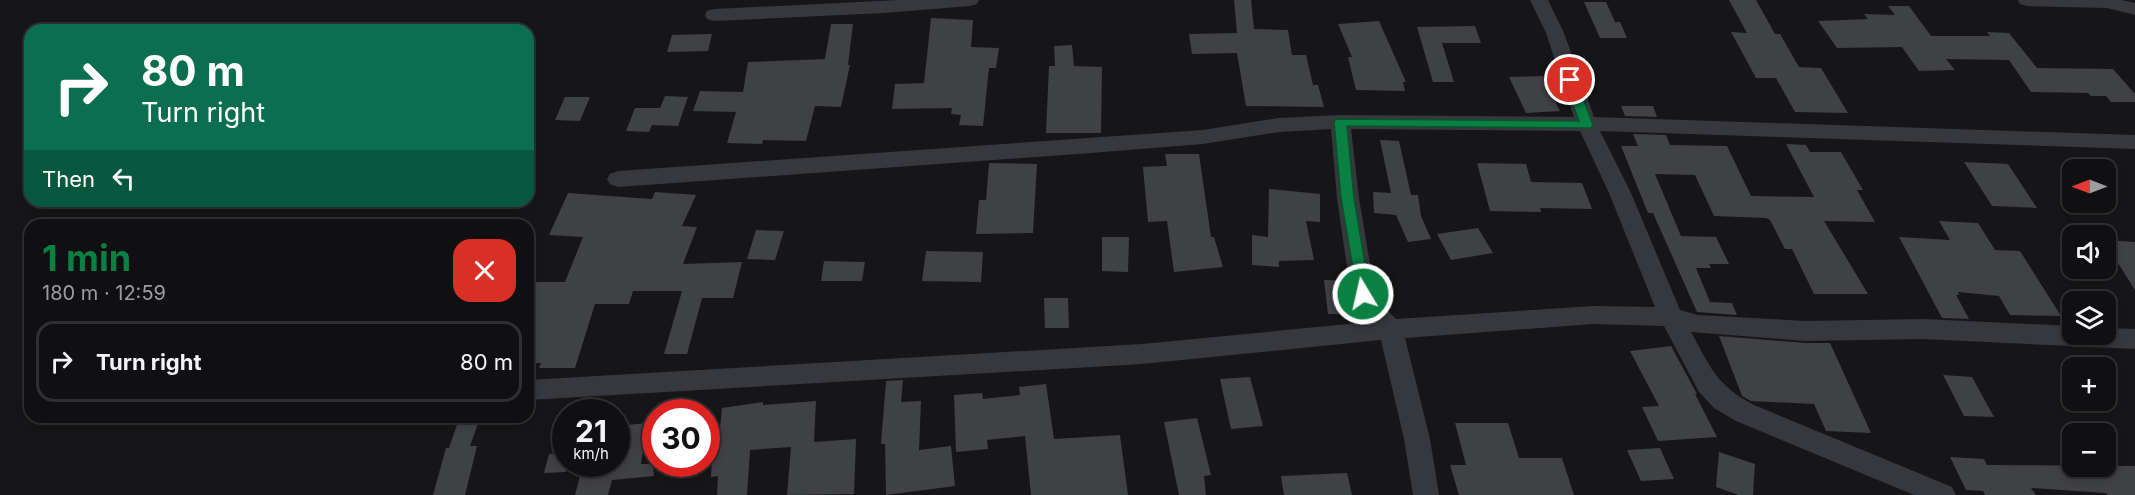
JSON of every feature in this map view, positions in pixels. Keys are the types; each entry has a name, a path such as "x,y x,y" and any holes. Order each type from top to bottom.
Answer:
{"street":[{"path":"714,15 806,5 884,7 970,0"},
{"path":"1539,0 1555,33 1587,125 1620,194 1671,317 1708,385 1723,401 1804,438 1943,495"},
{"path":"2027,0 2107,2 2135,9"},
{"path":"1340,122 1348,198 1363,294 1371,309 1391,329 1417,439 1426,495"},
{"path":"618,178 1091,146 1203,137 1279,125 1340,122 1587,125 2135,142"},
{"path":"534,390 1142,354 1391,329 1593,315 1671,317 1698,324 1805,331 1923,330 2135,339"}],"building":[{"path":"1234,0 1251,0 1254,29 1288,30 1292,55 1306,55 1313,85 1318,85 1324,107 1246,106 1237,53 1192,54 1189,34 1237,33"},
{"path":"1729,0 1756,0 1775,34 1780,34 1799,67 1821,68 1848,113 1795,112 1776,78 1756,78 1731,32 1747,33"},
{"path":"1584,2 1606,2 1615,22 1620,22 1627,38 1600,38"},
{"path":"1888,6 1909,6 1931,36 1990,36 1987,32 2009,33 2037,68 2113,69 2135,94 2135,102 2111,102 2106,96 2091,96 2088,93 2031,92 2009,60 1946,59 1955,70 1919,71 1902,47 1837,48 1818,21 1868,19 1864,14 1895,15"},
{"path":"931,18 973,20 971,47 999,48 996,68 989,68 983,126 959,125 961,115 951,114 952,108 892,109 895,84 924,83"},
{"path":"1379,21 1406,82 1403,82 1405,91 1356,90 1348,57 1352,57 1338,24"},
{"path":"831,24 853,24 848,65 850,65 841,107 815,106 806,141 763,140 762,144 727,143 736,112 693,111 700,91 743,92 748,62 825,59"},
{"path":"1475,26 1481,43 1442,43 1454,82 1433,82 1417,27"},
{"path":"712,34 708,51 667,52 672,35"},
{"path":"1072,45 1074,66 1102,67 1101,133 1046,133 1049,66 1055,66 1054,46"},
{"path":"1543,76 1560,111 1526,113 1509,77"},
{"path":"665,96 688,97 678,126 652,125 649,132 626,131 635,108 660,108"},
{"path":"565,97 590,97 580,121 555,120"},
{"path":"1621,106 1653,106 1657,117 1625,116"},
{"path":"1633,134 1666,135 1670,145 1727,146 1751,196 1814,197 1786,144 1806,145 1810,152 1841,152 1863,190 1857,190 1875,222 1824,221 1868,294 1814,294 1792,249 1785,249 1770,220 1714,216 1695,175 1655,174 1681,236 1716,237 1729,264 1709,264 1711,268 1696,268 1710,302 1732,303 1737,315 1697,312 1653,213 1648,213 1621,146 1638,146"},
{"path":"1380,140 1399,141 1411,195 1418,195 1421,216 1431,239 1408,242 1396,215 1374,213 1373,192 1391,193"},
{"path":"1165,154 1199,154 1211,237 1214,237 1223,267 1174,272 1167,221 1148,222 1143,167 1167,166"},
{"path":"1964,162 2008,164 2037,208 1992,206"},
{"path":"989,163 1037,164 1033,233 976,234 979,200 986,200"},
{"path":"1477,163 1526,164 1531,182 1582,183 1592,209 1540,208 1541,212 1490,211"},
{"path":"1269,189 1320,194 1320,222 1306,221 1314,260 1279,261 1279,267 1252,265 1252,235 1268,237"},
{"path":"655,192 696,195 682,226 697,227 683,264 742,262 733,298 702,298 687,354 664,354 682,291 633,291 629,304 595,304 575,368 539,368 541,363 534,363 534,285 535,282 565,282 583,237 549,235 568,193 652,199"},
{"path":"1939,221 1978,223 1995,250 2020,251 2061,316 2010,315 1999,296 1958,292 1959,295 1956,295 1969,319 1942,318 1899,237 1950,240"},
{"path":"1478,228 1493,253 1451,260 1437,234"},
{"path":"756,230 784,231 775,260 747,259"},
{"path":"1102,237 1129,237 1128,272 1102,271"},
{"path":"2116,241 2135,242 2135,290 2116,260"},
{"path":"926,251 983,252 981,282 922,281"},
{"path":"824,261 865,262 862,281 821,281"},
{"path":"1324,280 1347,281 1349,295 1359,315 1328,314"},
{"path":"1044,298 1068,298 1069,328 1045,328"},
{"path":"1719,336 1830,343 1871,433 1826,431 1814,404 1751,401 1742,396"},
{"path":"1671,346 1717,437 1658,441 1642,407 1659,406 1630,351"},
{"path":"1943,375 1972,377 1994,417 1964,416"},
{"path":"1250,377 1263,426 1231,429 1220,379"},
{"path":"903,380 901,402 921,401 919,450 951,446 955,486 886,495 885,444 881,444 886,381"},
{"path":"1046,384 1054,439 1120,435 1128,495 1031,495 1025,436 987,440 988,449 956,452 954,395 982,393 983,399 1020,395 1019,387"},
{"path":"816,401 814,442 856,439 854,494 787,495 791,447 750,450 747,495 717,495 718,477 720,477 722,408 763,402 763,405"},
{"path":"1197,418 1211,475 1204,476 1206,495 1179,495 1164,422"},
{"path":"458,423 478,423 470,446 477,446 465,495 433,495 446,448 449,448"},
{"path":"642,423 641,464 644,477 612,480 608,495 575,495 580,477 630,477 630,425"},
{"path":"1455,423 1508,423 1519,458 1562,458 1574,495 1459,495 1450,465 1466,465"},
{"path":"1660,448 1674,479 1641,481 1627,450"},
{"path":"1719,452 1755,464 1753,495 1739,495 1716,487"},
{"path":"549,454 552,454 552,473 544,473"},
{"path":"1950,457 1984,459 1987,465 2062,466 2062,477 2116,477 2116,466 2135,466 2135,495 2107,495 2106,493 2031,488 2036,495 1985,495 1983,491 1966,490"},
{"path":"1347,473 1352,495 1284,495 1281,476"}],"route":[{"path":"1363,294 1348,198 1340,122 1587,125 1570,80"}]}
